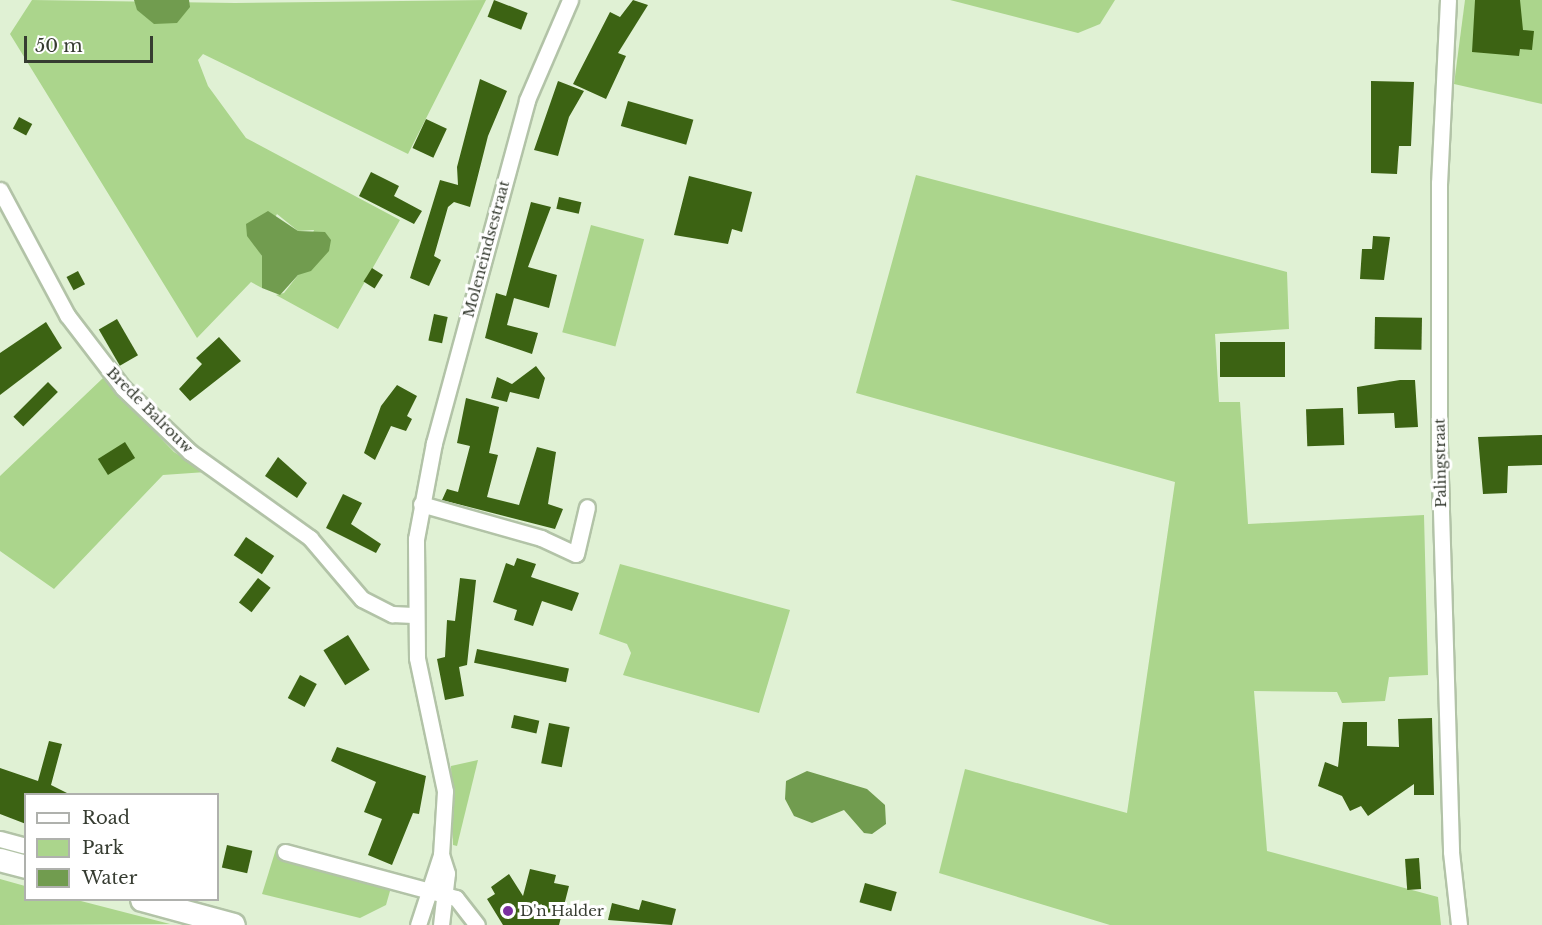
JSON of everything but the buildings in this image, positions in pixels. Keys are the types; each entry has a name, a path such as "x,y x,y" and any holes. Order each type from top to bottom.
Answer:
{"main road":[{"path":"0,860 24,856"},
{"path":"146,901 234,925"}],"street":[{"name":"Moleneindsestraat","path":"441,925 436,892 445,791 413,615 421,504 527,100 570,0"},
{"name":"Palingstraat","path":"1448,0 1439,183 1438,433 1451,852 1459,925"},
{"name":"Brede Balrouw","path":"0,190 67,315 123,388 190,452 310,538 362,599 392,614 413,615"},
{"path":"421,504 541,538 576,554 587,507"},
{"path":"0,839 24,856"},
{"path":"285,852 456,898 477,925"},
{"name":"Moleneindsestraat","path":"418,925 436,892"}],"green space":[{"path":"32,0 235,3 486,0 408,154 203,54 198,60 208,86 246,138 400,220 338,329 276,295 284,293 298,275 314,230 298,231 277,214 257,248 262,256 262,288 251,282 197,338 10,34"},
{"path":"950,0 1115,0 1100,24 1078,33"},
{"path":"1465,0 1542,0 1542,104 1454,84"},
{"path":"916,175 1287,272 1289,329 1215,334 1219,402 1240,402 1248,524 1424,515 1428,675 1389,677 1385,701 1342,703 1337,692 1254,691 1267,851 1438,897 1441,925 1110,925 939,873 965,769 1127,813 1175,482 856,393"},
{"path":"591,225 644,239 615,346 562,332"},
{"path":"103,378 174,452 206,472 163,475 54,589 0,551 0,476"},
{"path":"620,564 790,610 759,713 623,675 631,653 627,644 599,634"},
{"path":"478,760 457,846 453,845 451,766"},
{"path":"276,849 392,884 386,905 360,918 262,894"},
{"path":"0,879 24,886 24,901 81,901 170,924 0,925"}],"water":[{"path":"134,0 189,0 190,7 177,23 154,24 137,10"},
{"path":"268,211 298,231 325,232 331,240 329,251 311,271 298,275 280,295 262,288 262,256 247,236 246,224"},
{"path":"807,771 867,789 885,805 886,824 872,834 864,833 844,810 812,823 794,816 785,799 786,781"}],"place":[{"name":"D'n Halder","path":"508,911"}]}
